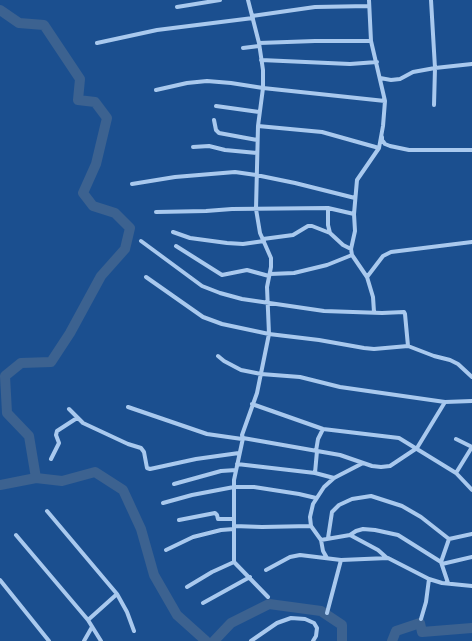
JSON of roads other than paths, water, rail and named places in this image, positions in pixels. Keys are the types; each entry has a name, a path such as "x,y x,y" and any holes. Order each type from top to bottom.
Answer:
{"street":[{"path":"176,7 220,0"},
{"path":"248,0 259,44 263,70 263,88 259,112 257,140 256,209 260,232 271,258 270,275 267,287 269,334 257,393 242,435 243,438 236,470 234,487 234,562 250,577 268,598"},
{"path":"368,0 371,41 385,101 379,148 357,180 354,214 355,231 351,250 352,255 367,277 373,297 374,312"},
{"path":"431,0 435,68 434,104"},
{"path":"97,43 157,30 315,7 369,6"},
{"path":"242,48 259,44 315,41 371,41"},
{"path":"261,60 350,64 377,62"},
{"path":"380,78 391,80 400,79 413,72 472,64"},
{"path":"156,90 187,83 207,81 231,82 263,88 385,101"},
{"path":"216,106 259,112"},
{"path":"214,120 216,130 219,133 257,140"},
{"path":"258,126 322,132 379,148"},
{"path":"382,132 382,140 385,144 396,147 418,151 472,150"},
{"path":"193,147 209,146 225,150 257,153"},
{"path":"132,184 175,177 235,172 256,174 295,182 355,198"},
{"path":"156,212 328,208 354,214"},
{"path":"328,208 328,225 330,233"},
{"path":"173,232 190,238 243,244 293,235 308,226 312,226 330,233 351,250"},
{"path":"141,241 202,286 220,293 324,311 404,312 408,346"},
{"path":"367,277 383,256 391,252 472,242"},
{"path":"176,246 222,275 247,270 270,275 294,273 327,265 352,255"},
{"path":"146,277 203,317 222,324 269,334 319,340 364,348 374,349 408,346 454,362 472,377"},
{"path":"218,356 241,370 261,374 300,377 340,386 445,402 472,401"},
{"path":"128,407 207,434 243,438 340,455 377,467 390,466 417,448 445,402"},
{"path":"252,404 323,429 399,438 456,473 472,490"},
{"path":"69,409 83,423 128,444 141,448 144,452 147,466 150,469 202,458 239,453"},
{"path":"51,460 59,443 56,435 57,431 77,418"},
{"path":"315,473 318,439 323,429"},
{"path":"456,439 472,447 456,473"},
{"path":"327,558 320,540 311,526 311,510 316,498 324,487 334,478 363,463"},
{"path":"237,464 315,473 334,478"},
{"path":"174,484 221,471 236,470"},
{"path":"163,503 192,494 234,487 254,487 316,498"},
{"path":"328,538 332,512 339,504 352,499 371,496 402,506 415,513 449,540"},
{"path":"47,511 117,594 134,631"},
{"path":"179,520 214,513 217,515 218,519 234,519"},
{"path":"166,550 193,537 234,527 311,526"},
{"path":"320,540 350,535 356,531 363,530 382,531 398,535 441,563 448,583"},
{"path":"449,540 472,534"},
{"path":"16,535 88,620 101,641"},
{"path":"350,535 378,550 388,558 429,579 442,583 472,586"},
{"path":"441,563 449,540"},
{"path":"266,570 290,557 300,554 342,560 388,558"},
{"path":"441,563 472,557"},
{"path":"327,613 342,560"},
{"path":"187,587 212,572 234,562"},
{"path":"204,603 250,577"},
{"path":"421,619 426,602 429,579"},
{"path":"0,580 49,641"},
{"path":"88,620 117,594"},
{"path":"251,641 277,623 291,618 305,619 314,623 317,628 316,636 313,641"},
{"path":"84,641 92,627"}],"waterway":[{"path":"0,10 19,23 44,25 80,79 78,100 95,102 107,118 96,164 83,193 93,206 115,213 130,228 125,249 101,276 70,333 51,362 21,363 5,376 7,413 29,436 36,478"},
{"path":"0,485 36,478 62,481 95,472 123,490 141,529 154,575 177,615 206,641"},
{"path":"214,641 231,623 269,604 321,611 342,625 342,641"},
{"path":"392,641 396,631 420,623 422,632 472,628"}]}
